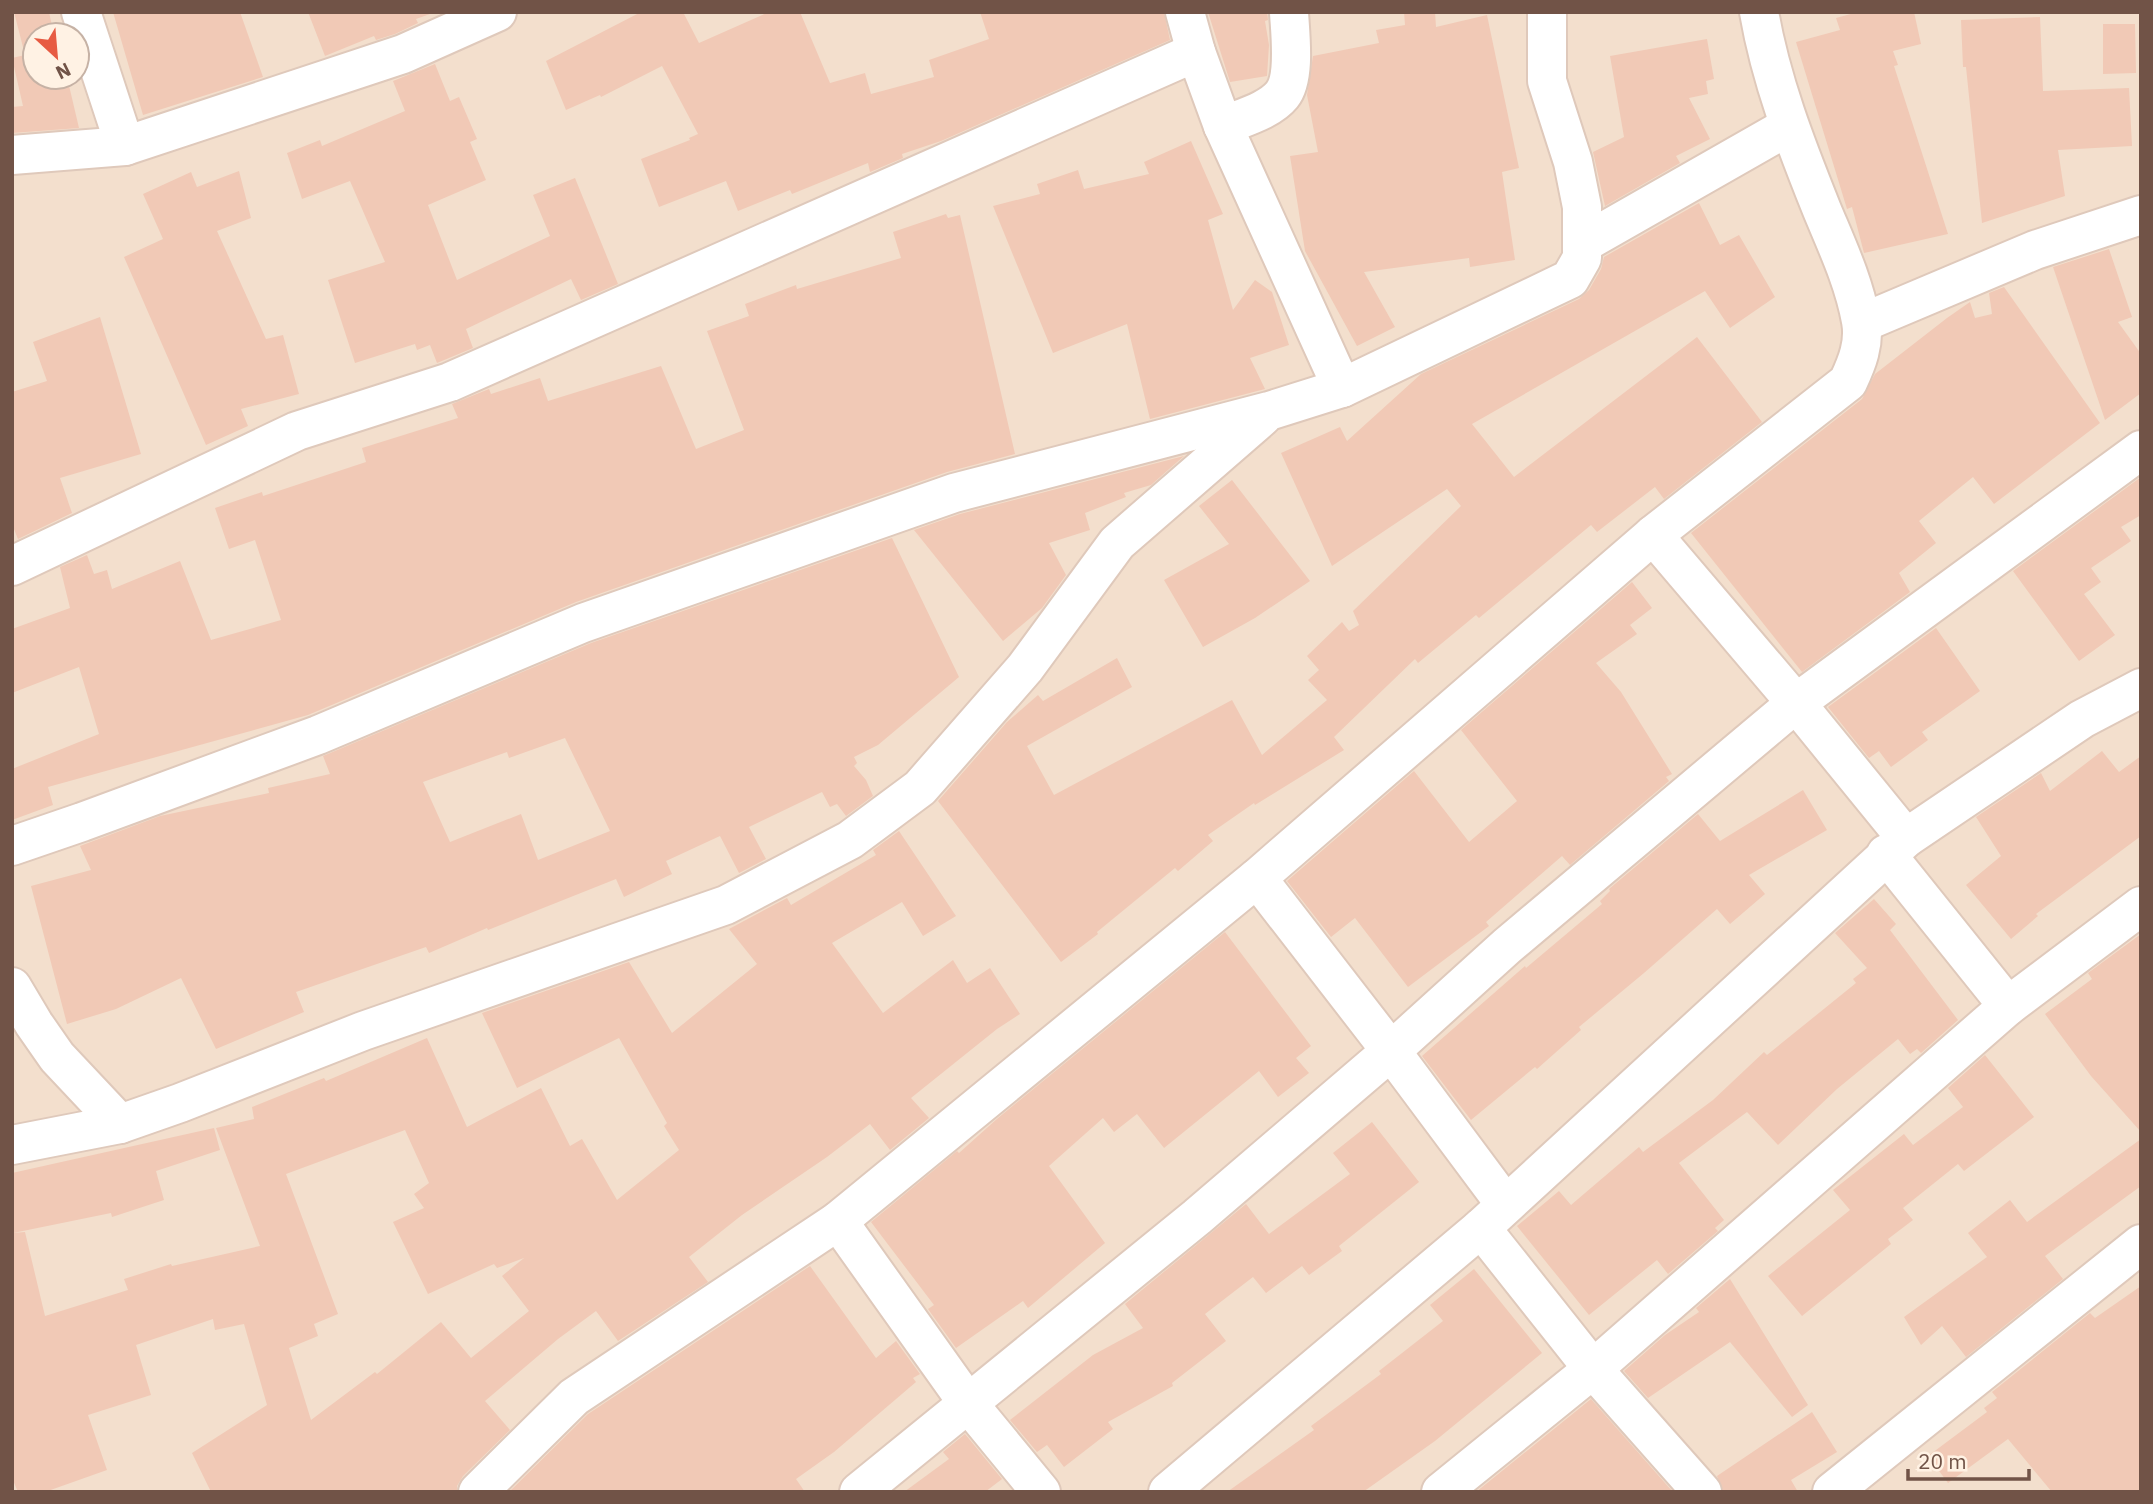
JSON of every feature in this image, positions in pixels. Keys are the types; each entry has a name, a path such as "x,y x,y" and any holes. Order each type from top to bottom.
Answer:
{"street":[{"path":"81,12 125,146"},
{"path":"12,155 125,146 403,54 497,12"},
{"path":"1185,12 1196,52 1223,126 1342,388"},
{"path":"1223,126 1263,108 1283,94 1290,73 1289,12"},
{"path":"12,846 318,735 583,623 954,493 1269,411 1342,388 1570,279 1582,258 1582,207 1573,162 1547,81 1546,12"},
{"path":"478,1492 574,1397 838,1221 1257,878 1653,536 1848,382 1860,356 1862,323 1851,282 1788,126 1765,48 1759,12"},
{"path":"12,566 297,431 450,382 1196,52"},
{"path":"1582,244 1788,126"},
{"path":"1862,323 2035,250 2141,215"},
{"path":"12,1145 120,1124 363,1031 726,905 850,840 920,788 1025,668 1117,543 1269,411"},
{"path":"859,1492 1197,1217 1391,1051 1507,946 1796,703 2141,450"},
{"path":"1653,536 1796,703 2008,1006"},
{"path":"1168,1492 1493,1216 1896,846 2082,719 2141,688"},
{"path":"1257,878 1391,1051 1493,1216 1593,1369 1702,1492"},
{"path":"1441,1492 1593,1369 2008,1006 2141,906"},
{"path":"12,987 57,1057 120,1124"},
{"path":"838,1221 967,1402 1041,1492"},
{"path":"1832,1492 2141,1244"}],"shaded area":[{"path":"12,12 2141,12 2141,1492 12,1492"}],"building":[{"path":"14,12 49,12 51,21 21,21 21,39"},
{"path":"113,12 240,12 263,77 143,115"},
{"path":"308,12 430,14 416,19 418,23 395,34 376,40 374,36 325,56"},
{"path":"641,12 683,12 699,43 769,12 800,12 830,83 865,73 871,94 934,77 929,60 989,39 980,12 1164,12 1170,40 941,141 902,154 903,158 870,172 868,163 792,194 790,190 738,211 726,181 659,207 641,159 690,140 689,138 698,134 662,66 601,97 600,95 566,110 546,61"},
{"path":"1208,12 1267,12 1267,76 1230,82"},
{"path":"1404,12 1435,12 1436,27 1487,15 1519,168 1502,172 1515,260 1470,267 1469,258 1364,272 1395,327 1357,346 1305,251 1290,156 1318,152 1307,95 1313,56 1379,43 1376,30 1405,25"},
{"path":"1858,12 1914,12 1921,44 1893,51 1898,65 1894,66 1948,234 1864,253 1852,207 1847,209 1796,42 1840,30 1836,18"},
{"path":"2040,17 2043,91 2129,88 2132,146 2058,150 2065,196 1982,223 1966,67 1963,67 1961,20"},
{"path":"2103,24 2135,24 2136,73 2103,74"},
{"path":"1707,39 1714,79 1706,81 1708,94 1689,98 1710,139 1676,156 1680,163 1605,206 1593,152 1624,137 1610,56"},
{"path":"21,56 21,91 70,91 79,128 12,133 12,107 23,106 12,58"},
{"path":"435,64 450,101 459,97 477,139 470,142 486,180 428,205 457,280 550,236 533,195 575,178 618,284 581,300 571,279 466,329 473,348 437,363 430,345 417,350 415,344 355,363 328,280 385,262 350,181 302,199 287,153 320,140 322,146 405,111 393,81"},
{"path":"1191,141 1223,214 1208,220 1233,310 1255,280 1272,292 1289,345 1250,358 1265,389 1150,419 1127,324 1053,353 993,206 1040,194 1037,184 1078,170 1084,189 1149,174 1144,162"},
{"path":"239,171 251,218 217,231 266,339 283,335 299,394 241,409 248,426 206,445 124,257 163,239 143,194 191,172 197,187"},
{"path":"1699,203 1720,245 1739,235 1775,297 1730,328 1705,291 1472,424 1514,477 1697,337 1762,422 1664,499 1655,487 1597,532 1591,525 1479,618 1476,615 1418,663 1415,659 1334,737 1344,750 1255,805 1254,803 1208,835 1213,841 1178,871 1175,868 1061,962 938,801 1007,722 1038,695 1043,701 1117,658 1132,687 1027,746 1054,795 1232,700 1262,755 1327,700 1308,680 1319,670 1307,656 1342,622 1349,631 1359,625 1353,611 1461,506 1447,489 1332,566 1281,453 1340,427 1347,441 1421,374 1579,299 1589,290 1601,269 1604,257"},
{"path":"946,214 948,218 960,215 1015,454 947,472 576,602 308,715 48,787 53,805 12,820 12,769 99,734 79,667 12,693 12,629 70,608 60,567 87,555 94,574 107,570 112,589 180,561 211,640 281,620 255,540 229,549 215,508 262,492 263,496 366,462 362,448 458,418 452,404 489,389 491,394 540,378 548,401 661,366 696,449 744,430 707,331 749,316 745,304 796,285 797,289 901,258 893,232"},
{"path":"2109,249 2132,317 2118,322 2141,354 2141,393 2105,420 2053,267"},
{"path":"2004,287 2100,423 1994,504 1973,477 1919,521 1936,543 1899,573 1910,592 1802,672 1691,533 1862,399 1875,374 1947,318 1970,302 1975,318 1992,314 1989,293"},
{"path":"100,317 141,454 60,478 72,513 18,539 12,524 12,392 47,381 33,342"},
{"path":"1184,456 1151,485 1124,493 1126,497 1085,513 1090,530 1049,543 1066,575 1042,608 1003,641 914,530 960,514"},
{"path":"2141,477 2141,515 2121,527 2131,541 2091,568 2101,582 2084,594 2115,635 2079,661 2013,571"},
{"path":"1232,480 1310,581 1255,618 1203,647 1164,580 1229,544 1199,506"},
{"path":"892,538 959,677 878,745 854,757 857,763 854,766 866,780 873,796 846,816 837,804 830,807 822,792 749,827 766,859 739,873 720,836 666,861 672,874 624,897 616,879 429,953 426,947 296,992 304,1012 216,1049 181,978 116,1009 67,1024 31,886 91,870 80,846 160,816 269,793 268,788 330,774 323,756 591,643","holes":["565,738 610,831 538,860 521,814 450,842 423,782 507,752 509,758"]},
{"path":"1632,582 1652,608 1630,625 1637,634 1596,663 1621,692 1672,774 1666,777 1669,781 1570,865 1562,856 1486,922 1489,926 1408,987 1355,918 1331,937 1287,881 1414,771 1469,842 1517,801 1461,730"},
{"path":"1936,628 1980,691 1922,732 1928,740 1891,767 1879,751 1869,758 1828,707"},
{"path":"2102,751 2119,772 2141,756 2141,836 2036,914 2038,916 2011,939 1966,885 2001,856 1976,817 2041,773 2050,791"},
{"path":"1803,790 1827,830 1749,875 1765,894 1730,924 1717,909 1579,1027 1581,1030 1537,1069 1535,1067 1471,1120 1422,1056 1525,966 1526,968 1602,904 1600,901 1609,889 1698,814 1720,841"},
{"path":"899,831 956,916 923,936 902,902 832,943 883,1013 953,960 967,983 990,968 1020,1014 997,1029 911,1098 929,1118 890,1150 870,1124 742,1215 689,1257 708,1282 618,1341 596,1311 558,1339 485,1401 510,1430 463,1476 457,1486 457,1492 211,1492 192,1453 267,1405 244,1324 215,1330 213,1319 136,1345 151,1395 88,1415 107,1470 45,1492 18,1492 12,1478 12,1173 214,1128 220,1150 156,1171 164,1200 112,1217 111,1213 13,1233 25,1232 45,1316 128,1290 124,1279 171,1264 172,1266 260,1246 216,1128 254,1119 252,1107 324,1078 326,1081 427,1038 467,1127 541,1088 570,1146 582,1139 617,1200 679,1150 664,1126 667,1123 619,1038 517,1088 482,1013 629,962 672,1033 757,964 729,929 787,898 791,905 876,855 873,850","holes":["405,1130 429,1183 414,1194 424,1208 393,1222 428,1294 494,1264 497,1268 524,1258 502,1276 529,1311 471,1358 441,1322 377,1374 375,1372 311,1420 289,1348 318,1336 314,1324 338,1314 286,1174"]},
{"path":"1874,899 1896,924 1890,930 1958,1020 1921,1053 1917,1049 1910,1054 1898,1039 1837,1089 1778,1145 1747,1112 1679,1163 1724,1220 1715,1228 1718,1231 1668,1274 1657,1260 1589,1315 1517,1226 1559,1191 1571,1205 1639,1147 1643,1152 1713,1100 1764,1052 1767,1055 1856,983 1853,979 1867,968 1835,933"},
{"path":"1225,932 1311,1046 1296,1058 1309,1073 1278,1097 1259,1071 1164,1148 1137,1114 1114,1132 1103,1118 1049,1166 1105,1243 1028,1308 1023,1301 956,1348 928,1309 934,1305 871,1222 957,1151 959,1153"},
{"path":"2141,934 2141,1132 2091,1076 2045,1014 2092,979 2088,973"},
{"path":"1985,1055 2034,1117 1964,1171 1958,1164 1903,1208 1913,1220 1888,1239 1891,1244 1802,1316 1768,1276 1850,1210 1833,1190 1904,1134 1913,1145 1963,1107 1948,1088"},
{"path":"1372,1122 1419,1182 1339,1246 1342,1251 1309,1275 1302,1266 1266,1293 1253,1277 1205,1314 1226,1341 1172,1383 1173,1386 1108,1422 1113,1429 1064,1467 1047,1445 1037,1452 1010,1420 1093,1355 1143,1328 1125,1304 1246,1204 1269,1234 1350,1174 1333,1153"},
{"path":"2141,1139 2141,1186 2045,1256 2063,1279 1966,1357 1942,1326 1921,1345 1904,1317 1987,1257 1968,1233 2010,1200 2027,1222"},
{"path":"810,1266 876,1358 896,1341 920,1374 913,1378 916,1382 834,1452 796,1479 805,1492 509,1492 588,1414"},
{"path":"1474,1269 1542,1353 1435,1441 1363,1492 1227,1492 1314,1430 1311,1426 1381,1374 1379,1371 1443,1321 1430,1305"},
{"path":"1730,1279 1808,1405 1792,1417 1730,1342 1648,1398 1624,1371 1665,1335 1699,1312 1696,1308"},
{"path":"2141,1286 2141,1492 2052,1492 2008,1439 1948,1483 1928,1456 1987,1412 1984,1408 1997,1398 1992,1392 2090,1313 2095,1318"},
{"path":"1591,1399 1673,1492 1476,1492"},
{"path":"1812,1412 1837,1452 1791,1480 1798,1492 1723,1492 1717,1476"},
{"path":"965,1434 1002,1479 985,1492 904,1492 949,1459 943,1452"}]}
